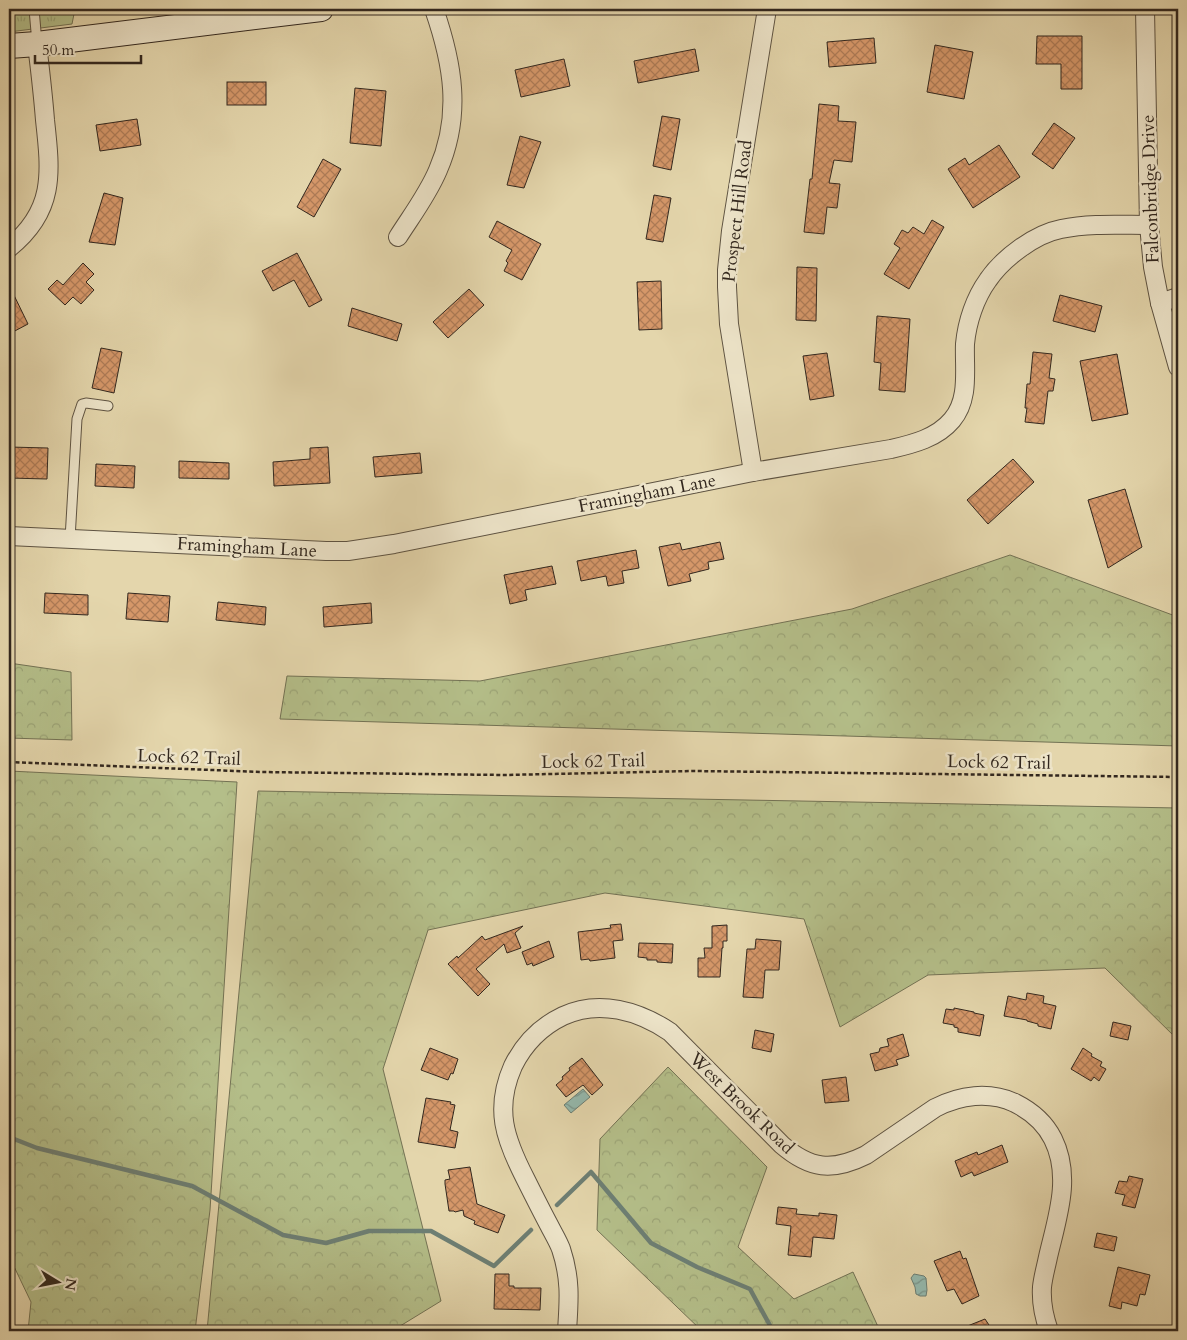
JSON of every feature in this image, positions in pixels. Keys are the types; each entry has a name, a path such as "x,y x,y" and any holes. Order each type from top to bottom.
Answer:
{"main road":[{"path":"9,46 321,9"}],"street":[{"path":"398,237 438,171 450,134 453,100 452,81 442,34 434,9"},
{"name":"Prospect Hill Road","path":"753,472 729,324 727,270 731,231 767,9"},
{"name":"Falconbridge Drive","path":"1145,9 1148,225 1160,303 1178,367"},
{"path":"9,248 30,228 39,214 46,196 49,176 49,152 37,44"},
{"name":"Framingham Lane","path":"9,536 326,551 348,550 404,542 753,472 909,445 936,434 953,419 958,410 965,386 966,340 969,321 976,301 988,279 1003,263 1019,249 1039,237 1060,229 1084,226 1148,225"},
{"path":"1160,303 1178,297"},
{"name":"West Brook Road","path":"567,1331 570,1287 568,1273 560,1248 512,1152 505,1130 503,1104 505,1090 516,1060 536,1033 566,1014 596,1008 612,1008 643,1016 670,1032 782,1145 804,1161 817,1165 842,1165 854,1161 866,1155 935,1108 958,1098 983,1096 997,1098 1011,1101 1032,1113 1051,1134 1058,1148 1063,1176 1063,1190 1042,1286 1044,1315 1049,1331"}],"lane":[{"path":"34,9 37,44"},
{"path":"70,539 79,411 82,404 86,403 108,406"}],"path":[{"name":"Lock 62 Trail","path":"9,762 262,772 504,775 692,771 1178,777"}],"green space":[{"path":"9,9 75,9 72,24 9,32"},
{"path":"1010,555 1178,617 1178,746 280,719 287,676 480,681 852,609"},
{"path":"9,663 71,672 72,740 9,738"},
{"path":"9,771 237,782 210,1210 195,1331 28,1331 31,1302 9,1256"},
{"path":"258,791 1178,808 1178,1040 1105,968 928,975 840,1027 804,919 605,893 428,930 383,1069 441,1301 392,1331 207,1331"},
{"path":"668,1067 767,1167 738,1247 794,1299 853,1272 880,1331 702,1331 597,1230 600,1139"}],"water":[{"path":"583,1089 590,1097 571,1113 564,1105"},
{"path":"914,1274 926,1278 926,1296 916,1294 911,1278"}],"building":[{"path":"1037,36 1082,36 1082,89 1061,89 1061,64 1036,64"},
{"path":"874,38 876,63 829,67 827,42"},
{"path":"935,45 973,52 964,99 927,92"},
{"path":"695,49 699,71 638,83 634,61"},
{"path":"564,59 570,86 521,97 515,70"},
{"path":"227,82 266,82 266,105 227,105"},
{"path":"355,88 386,91 381,146 350,143"},
{"path":"819,104 839,106 838,121 856,122 852,162 834,160 829,183 840,184 837,208 827,207 824,234 804,232 810,179 812,179"},
{"path":"662,116 680,119 671,170 653,166"},
{"path":"137,119 141,145 100,151 96,125"},
{"path":"1054,123 1075,138 1053,169 1032,154"},
{"path":"520,136 541,142 524,188 507,185"},
{"path":"999,145 1020,177 973,208 948,169 965,158 969,165"},
{"path":"323,159 341,169 314,217 297,207"},
{"path":"104,193 123,198 115,245 89,242"},
{"path":"654,195 671,198 663,242 646,239"},
{"path":"932,220 944,227 909,289 884,274 900,248 894,244 902,230 908,233 913,227 924,234"},
{"path":"497,221 541,244 522,280 504,271 508,263 506,261 512,250 489,237"},
{"path":"297,253 322,300 309,307 294,280 273,291 262,271"},
{"path":"83,263 94,274 86,282 94,290 81,304 73,297 65,305 48,289 57,280 63,285"},
{"path":"797,267 817,268 816,321 796,320"},
{"path":"661,281 662,329 639,330 637,282"},
{"path":"9,285 28,324 9,334"},
{"path":"469,289 484,305 448,338 433,322"},
{"path":"1060,295 1102,306 1095,332 1053,321"},
{"path":"352,308 402,324 397,341 348,326"},
{"path":"877,316 910,319 905,392 879,390 881,363 874,362"},
{"path":"101,348 122,352 114,393 92,388"},
{"path":"1033,352 1052,354 1049,378 1055,379 1053,391 1048,391 1044,424 1025,422 1027,384 1030,384"},
{"path":"827,353 834,396 810,400 803,356"},
{"path":"1117,354 1128,414 1092,421 1080,361"},
{"path":"9,447 48,448 47,479 9,478"},
{"path":"328,447 330,483 274,486 273,462 310,459 310,448"},
{"path":"420,453 422,473 375,477 373,457"},
{"path":"1013,459 1034,482 988,524 967,500"},
{"path":"179,461 229,463 229,479 179,478"},
{"path":"96,464 135,466 134,488 95,486"},
{"path":"1125,489 1142,547 1108,568 1088,500"},
{"path":"720,542 724,559 708,562 709,569 689,574 691,581 668,586 659,547 680,543 682,550"},
{"path":"636,550 639,568 622,571 624,583 608,586 606,576 581,581 577,561"},
{"path":"552,566 556,584 525,590 527,600 510,604 504,575"},
{"path":"45,593 88,595 88,615 44,613"},
{"path":"128,593 170,596 168,622 126,619"},
{"path":"218,602 266,607 265,625 216,620"},
{"path":"371,603 372,623 324,627 323,607"},
{"path":"621,924 623,940 613,941 615,958 590,961 589,959 581,960 578,932 611,928 610,925"},
{"path":"727,925 727,941 723,941 720,977 698,977 698,958 705,958 704,948 712,948 712,926"},
{"path":"523,926 515,933 521,948 507,953 504,944 476,969 490,984 478,996 448,964 457,956 458,958 482,936 485,940"},
{"path":"756,939 781,941 779,970 765,970 763,998 743,997 747,949 755,949"},
{"path":"549,941 554,957 533,966 532,963 527,965 522,952"},
{"path":"639,943 673,944 672,963 657,962 657,960 647,960 647,958 638,957"},
{"path":"1027,993 1044,996 1043,1003 1056,1006 1051,1029 1038,1026 1038,1024 1027,1020 1004,1016 1008,996 1026,1000"},
{"path":"954,1008 984,1015 980,1036 958,1032 958,1028 954,1027 954,1025 943,1023 946,1009 954,1010"},
{"path":"1113,1022 1131,1026 1128,1040 1110,1036"},
{"path":"755,1030 774,1034 771,1052 752,1048"},
{"path":"903,1034 909,1056 896,1060 898,1065 875,1071 870,1054 879,1052 880,1048 889,1046 887,1039"},
{"path":"430,1048 458,1059 453,1074 451,1073 448,1080 421,1070"},
{"path":"1083,1048 1092,1054 1091,1056 1102,1062 1100,1066 1106,1069 1099,1081 1094,1077 1091,1081 1071,1069"},
{"path":"582,1058 603,1085 592,1095 583,1085 566,1097 556,1085 570,1070 569,1068"},
{"path":"846,1077 849,1101 825,1103 822,1080"},
{"path":"426,1098 451,1102 450,1104 455,1105 450,1130 458,1132 455,1148 418,1142"},
{"path":"1002,1145 1008,1162 974,1176 972,1172 961,1177 955,1161 977,1152 978,1155"},
{"path":"470,1167 477,1204 505,1215 498,1233 474,1224 475,1221 464,1216 463,1210 449,1211 445,1184 445,1180 450,1179 448,1170"},
{"path":"1129,1176 1143,1179 1135,1208 1122,1205 1125,1195 1115,1193 1119,1181 1127,1182"},
{"path":"778,1207 797,1209 796,1214 819,1216 819,1213 837,1215 834,1239 813,1237 811,1257 788,1255 791,1226 776,1224"},
{"path":"1097,1233 1117,1237 1114,1251 1094,1247"},
{"path":"960,1251 963,1259 966,1258 979,1296 962,1304 954,1289 947,1291 934,1261"},
{"path":"1118,1267 1150,1275 1145,1295 1140,1294 1137,1306 1122,1302 1121,1309 1109,1306"},
{"path":"495,1274 509,1274 509,1286 514,1286 514,1288 541,1288 540,1310 494,1309"},
{"path":"985,1319 993,1331 955,1331"}],"waterway":[{"path":"9,1137 37,1148 192,1186 283,1235 326,1243 369,1231 431,1231 494,1266 531,1230"},
{"path":"557,1205 591,1172 651,1243 697,1267 750,1289 773,1331"}]}
